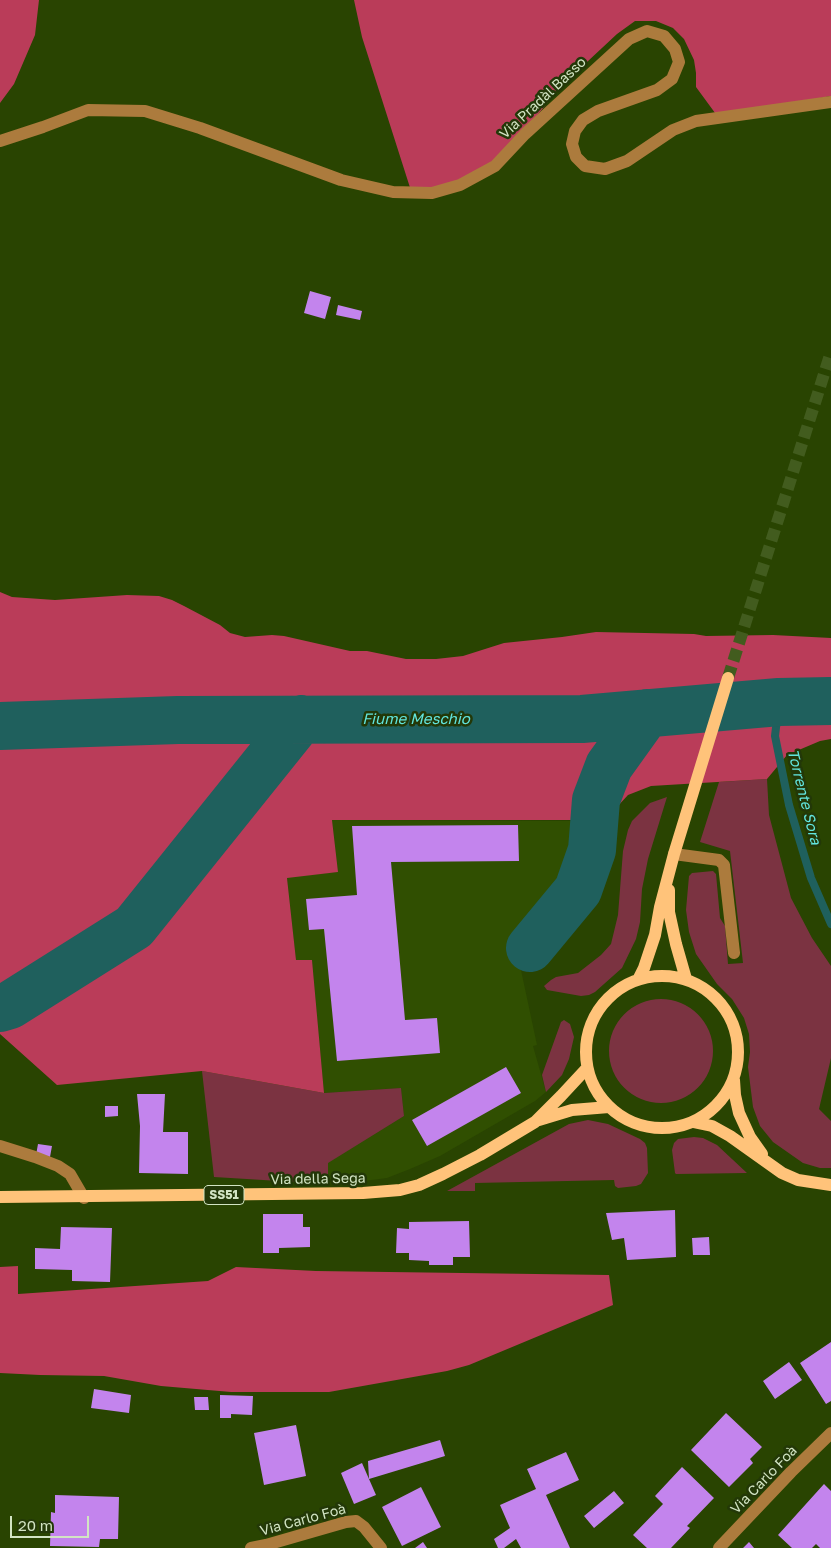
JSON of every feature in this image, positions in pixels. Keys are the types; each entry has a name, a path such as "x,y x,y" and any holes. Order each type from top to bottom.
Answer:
{"main road":[{"path":"640,978 655,934 674,854 728,678"},
{"path":"668,876 669,912 686,979"},
{"path":"663,975 686,979 708,990 725,1008 736,1030 739,1054 734,1078 724,1098 710,1112 693,1122 674,1128 646,1127 626,1120 609,1108 595,1090 587,1068 585,1046 590,1023 602,1003 613,993 640,978 663,975"},
{"name":"Via della Sega","path":"535,1122 587,1068"},
{"path":"734,1078 739,1114 750,1137 767,1162"},
{"name":"Via della Sega","path":"0,1197 84,1198 353,1193 400,1190 420,1185 443,1174 480,1155 535,1122 572,1110 609,1108"},
{"path":"693,1122 712,1126 730,1136 782,1173 798,1180 831,1184"}],"street":[{"name":"Via Pradàl Basso","path":"0,141 88,110 145,111 200,128 342,180 393,192 432,193 460,185 495,166 525,134 628,39 647,31 664,36 675,49 679,62 672,79 657,90 598,111 583,120 575,131 572,144 576,157 585,166 606,169 627,161 673,130 696,121 831,102"},
{"path":"674,854 719,860 724,865 734,953"},
{"path":"0,1146 58,1166 70,1174 84,1198"},
{"name":"Via Carlo Foà","path":"719,1548 831,1433"},
{"name":"Via Carlo Foà","path":"251,1548 346,1522 356,1521 364,1527 381,1548"}],"shaded area":[{"path":"0,0 39,0 35,35 14,84 0,103"},
{"path":"354,0 831,0 831,96 718,117 696,87 694,60 684,39 673,28 656,21 635,21 617,34 558,89 525,131 473,180 413,197 362,37"},
{"path":"0,592 12,597 55,600 127,595 159,596 184,606 220,625 230,633 245,637 284,636 350,651 367,651 406,659 436,659 463,656 504,643 596,632 694,634 706,636 773,635 831,638 831,739 820,741 787,755 767,779 651,786 628,795 605,820 332,820 338,872 287,878 296,960 312,960 324,1093 202,1071 57,1085 0,1034"},
{"path":"767,779 769,815 791,898 812,938 831,966 831,1058 819,1109 831,1121 831,1168 820,1168 803,1163 773,1142 760,1126 753,1107 748,1067 750,1052 749,1034 744,1018 732,999 717,984 696,954 689,932 686,910 689,876 692,873 713,871 716,874 720,918 725,926 728,964 743,963 730,851 700,842 719,782"},
{"path":"667,797 648,859 636,939 622,968 589,995 581,996 547,990 544,986 551,980 556,977 578,973 601,955 611,944 618,915 623,851 628,830 632,821 650,803"},
{"path":"332,820 576,821 573,863 557,906 532,934 518,956 537,1045 533,1046 546,1092 535,1101 440,1156 410,1169 387,1178 328,1184 327,1163 404,1116 401,1088 324,1093 312,960 296,961 287,877 338,872"},
{"path":"661,999 681,1003 698,1014 709,1031 713,1051 709,1071 698,1088 681,1099 661,1103 641,1099 624,1088 613,1071 609,1051 613,1031 624,1014 641,1003"},
{"path":"564,1020 570,1024 574,1037 569,1059 562,1075 546,1092 542,1075 561,1022"},
{"path":"202,1071 324,1093 401,1088 404,1116 328,1163 328,1184 214,1177"},
{"path":"588,1120 608,1124 645,1143 648,1173 641,1184 618,1188 615,1186 614,1180 475,1183 475,1191 447,1191 569,1124"},
{"path":"703,1138 717,1145 747,1173 676,1174 672,1150 674,1143 678,1139"},
{"path":"18,1266 18,1294 208,1281 236,1267 316,1271 609,1275 613,1305 469,1365 447,1371 329,1392 231,1392 161,1386 104,1376 0,1373 0,1267"}],"building":[{"path":"310,291 331,297 325,319 304,313"},
{"path":"338,305 362,311 360,320 336,315"},
{"path":"518,825 519,861 391,862 405,1020 437,1018 440,1053 337,1061 324,929 309,930 306,899 357,895 352,826"},
{"path":"506,1067 521,1093 427,1146 412,1120"},
{"path":"137,1094 165,1094 163,1132 188,1132 188,1174 139,1173 140,1126"},
{"path":"105,1106 118,1106 118,1116 105,1117"},
{"path":"38,1144 52,1146 50,1157 36,1155"},
{"path":"675,1210 676,1257 627,1260 624,1238 612,1240 606,1213"},
{"path":"263,1214 303,1214 303,1227 310,1227 310,1247 279,1248 279,1253 263,1253"},
{"path":"469,1221 470,1257 453,1257 453,1265 429,1265 429,1261 409,1260 409,1253 396,1253 397,1228 409,1229 409,1222"},
{"path":"61,1227 112,1228 110,1282 72,1281 72,1270 35,1269 35,1248 60,1249"},
{"path":"709,1237 710,1255 693,1255 692,1238"},
{"path":"831,1342 831,1401 826,1404 800,1363"},
{"path":"789,1362 802,1380 775,1399 763,1381"},
{"path":"94,1389 131,1395 129,1413 91,1408"},
{"path":"220,1395 253,1396 252,1415 231,1414 231,1418 220,1418"},
{"path":"194,1397 208,1397 209,1410 195,1410"},
{"path":"726,1413 762,1447 750,1459 753,1463 729,1487 691,1450"},
{"path":"296,1425 306,1476 264,1485 254,1433"},
{"path":"440,1440 445,1456 369,1479 368,1461"},
{"path":"566,1452 579,1480 546,1495 570,1548 521,1548 516,1539 504,1548 498,1548 494,1539 510,1528 500,1505 536,1489 527,1469"},
{"path":"362,1463 376,1495 354,1504 341,1473"},
{"path":"682,1467 714,1498 687,1526 690,1528 671,1548 647,1548 633,1535 663,1504 655,1496"},
{"path":"824,1484 831,1491 831,1548 820,1548 816,1544 812,1548 792,1548 778,1535"},
{"path":"421,1487 441,1527 402,1546 382,1507"},
{"path":"614,1491 624,1503 594,1528 584,1516"},
{"path":"55,1495 119,1497 118,1539 100,1539 99,1547 50,1546 51,1512 55,1513"},
{"path":"423,1542 427,1548 415,1548"},
{"path":"749,1542 754,1548 743,1548"}],"waterway":[{"name":"Fiume Meschio","path":"0,726 178,720 582,719 779,702 831,701"},
{"name":"Torrente Sora","path":"779,702 775,736 789,805 811,878 831,924"},
{"path":"530,948 578,890 592,850 596,800 609,766 647,713"},
{"path":"0,1008 10,1005 134,927 301,719"}],"tunnel":[{"path":"728,678 831,352"}]}
